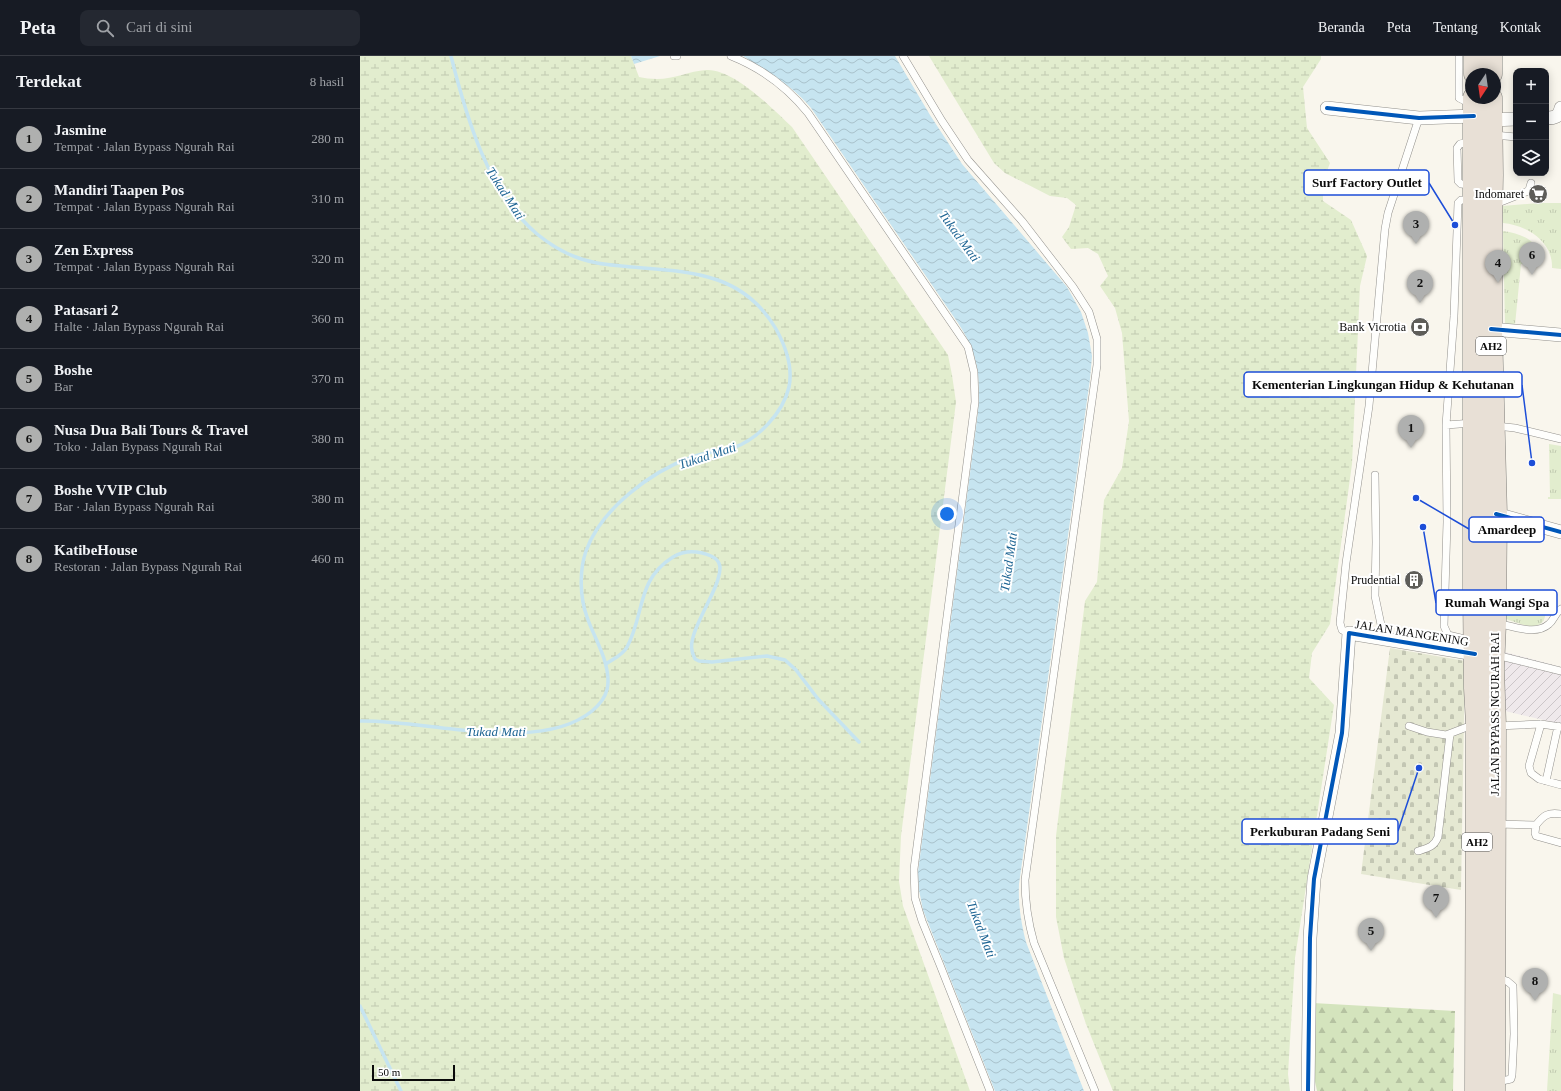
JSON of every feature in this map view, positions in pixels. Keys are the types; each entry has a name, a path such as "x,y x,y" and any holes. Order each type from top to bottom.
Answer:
{"highway":[{"path":"1475,56 1475,68"},
{"path":"1491,56 1491,68"},
{"name":"JALAN BYPASS NGURAH RAI","path":"1482,115 1481,197 1470,318 1496,514 1485,593 1481,650 1495,824 1494,978 1488,1088"},
{"name":"JALAN BYPASS NGURAH RAI","path":"1481,650 1495,623 1485,593 1484,424"},
{"name":"JALAN BYPASS NGURAH RAI","path":"1486,725 1488,1088"}],"street":[{"path":"1327,108 1419,118 1482,115 1513,119"},
{"path":"1549,118 1556,118 1559,115 1561,108"},
{"path":"1470,318 1561,335"},
{"path":"1496,514 1561,532"},
{"path":"1308,1091 1310,938 1314,879 1342,734 1349,633"},
{"name":"JALAN MANGENING","path":"1349,633 1384,639 1481,650"}],"lane":[{"path":"731,56 744,61 776,82 796,98 808,113 968,347 974,372 975,402 914,869 915,898 922,921 990,1091"},
{"path":"903,56 942,121 968,160 1022,221 1073,287 1089,312 1097,339 1098,365 1025,880 1025,900 1034,943 1095,1091"},
{"path":"1459,56 1460,98 1482,115 1513,135"},
{"path":"1481,197 1461,184 1458,180 1457,148 1482,115"},
{"name":"JALAN MANGENING","path":"1349,633 1342,630 1340,623 1346,563 1357,497 1369,406 1385,229 1388,213 1419,118"},
{"path":"1531,184 1529,190 1526,192 1461,200 1458,203 1470,318 1446,425 1444,626 1448,635 1481,650 1561,671"},
{"path":"1446,425 1484,424 1515,428 1561,439"},
{"path":"1375,475 1375,596 1384,639"},
{"path":"1495,623 1533,630 1543,628 1551,623 1558,611 1561,609"},
{"path":"1541,724 1529,766 1531,773 1534,777 1561,785"},
{"path":"1408,726 1442,735 1486,725 1541,724 1560,727 1546,781"},
{"path":"1418,852 1432,847 1438,837 1450,734"},
{"path":"1561,814 1549,813 1544,815 1536,825 1535,833 1536,836 1561,843"},
{"path":"1495,824 1536,825"}],"shaded area":[{"path":"1505,652 1561,667 1561,724 1505,711"}],"green space":[{"path":"360,56 631,56 639,77 663,79 706,70 717,71 740,82 764,101 792,127 948,355 956,402 901,836 899,881 903,906 970,1091 360,1091"},
{"path":"929,56 1321,56 1321,59 1303,87 1307,128 1330,163 1323,182 1323,201 1351,220 1367,256 1360,286 1352,464 1330,624 1312,653 1309,678 1334,705 1295,958 1288,1074 1290,1091 1113,1091 1086,1024 1064,958 1056,917 1056,836 1085,601 1097,582 1104,500 1122,468 1129,421 1122,333 1115,308 1100,286 1108,276 1098,254 1088,248 1071,249 1062,237 1069,227 1076,205 1067,198 1050,196 1005,173 994,163"},
{"path":"1561,203 1561,269 1552,268 1548,250 1543,242 1536,236 1520,227 1503,223 1502,206"},
{"path":"1503,231 1517,234 1530,240 1534,244 1539,257 1539,265 1521,264 1515,325 1505,324"},
{"path":"1549,444 1561,446 1561,499 1548,499 1548,497 1550,497"},
{"path":"1506,589 1541,599 1546,611 1542,623 1530,626 1506,619"},
{"path":"1390,648 1465,661 1461,890 1361,874"},
{"path":"1553,993 1561,995 1561,1091 1547,1091"},
{"path":"1313,1003 1455,1011 1453,1091 1317,1091 1312,1067"}],"water":[{"path":"631,56 660,56 634,64"},
{"path":"743,56 895,56 930,115 962,164 1067,287 1081,312 1088,333 1092,356 1090,379 1019,884 1020,913 1026,942 1084,1091 995,1091 923,910 919,890 918,872 978,412 979,387 977,365 974,355 965,334 958,323 811,108 788,86"}],"waterway":[{"name":"Tukad Mati","path":"360,721 386,722 480,732 512,733 542,731 569,724 592,711 598,706 605,695 608,683 605,662 585,610 581,584 582,567 586,551 593,536 615,507 644,482 660,472 692,457 733,448 760,432 781,406 786,397 790,380 788,357 780,336 760,307 741,291 719,281 697,274 597,263 581,259 550,244 537,234 520,217 505,197 492,175 472,128 451,56"},
{"path":"606,664 620,655 627,647 633,635 647,587 661,566 673,557 682,553 697,552 706,554 717,560 720,566 720,572 716,586 697,625 694,635 692,650 695,659 699,661 712,662 767,656 785,660 796,670 818,699 859,742"},
{"name":"Tukad Mati","path":"360,1006 401,1091"}],"cycle path":[{"path":"1327,108 1419,118 1474,116"},
{"path":"1491,329 1561,335"},
{"path":"1496,514 1561,532"},
{"path":"1308,1091 1310,938 1314,879 1342,733 1349,633 1475,654"}],"place":[{"name":"Indomaret","path":"1538,194"},
{"name":"Surf Factory Outlet","path":"1455,225"},
{"name":"Zen Express","path":"1416,244"},
{"name":"Nusa Dua Bali Tours & Travel","path":"1532,275"},
{"name":"Patasari 2","path":"1498,283"},
{"name":"Mandiri Taapen Pos","path":"1420,303"},
{"name":"Bank Vicrotia","path":"1420,327"},
{"name":"Jasmine","path":"1411,448"},
{"name":"Kementerian Lingkungan Hidup & Kehutanan","path":"1532,463"},
{"name":"Amardeep","path":"1416,498"},
{"name":"Rumah Wangi Spa","path":"1423,527"},
{"name":"Prudential","path":"1414,580"},
{"name":"Perkuburan Padang Seni","path":"1419,768"},
{"name":"Boshe VVIP Club","path":"1436,918"},
{"name":"Boshe","path":"1371,951"},
{"name":"KatibeHouse","path":"1535,1001"}]}
